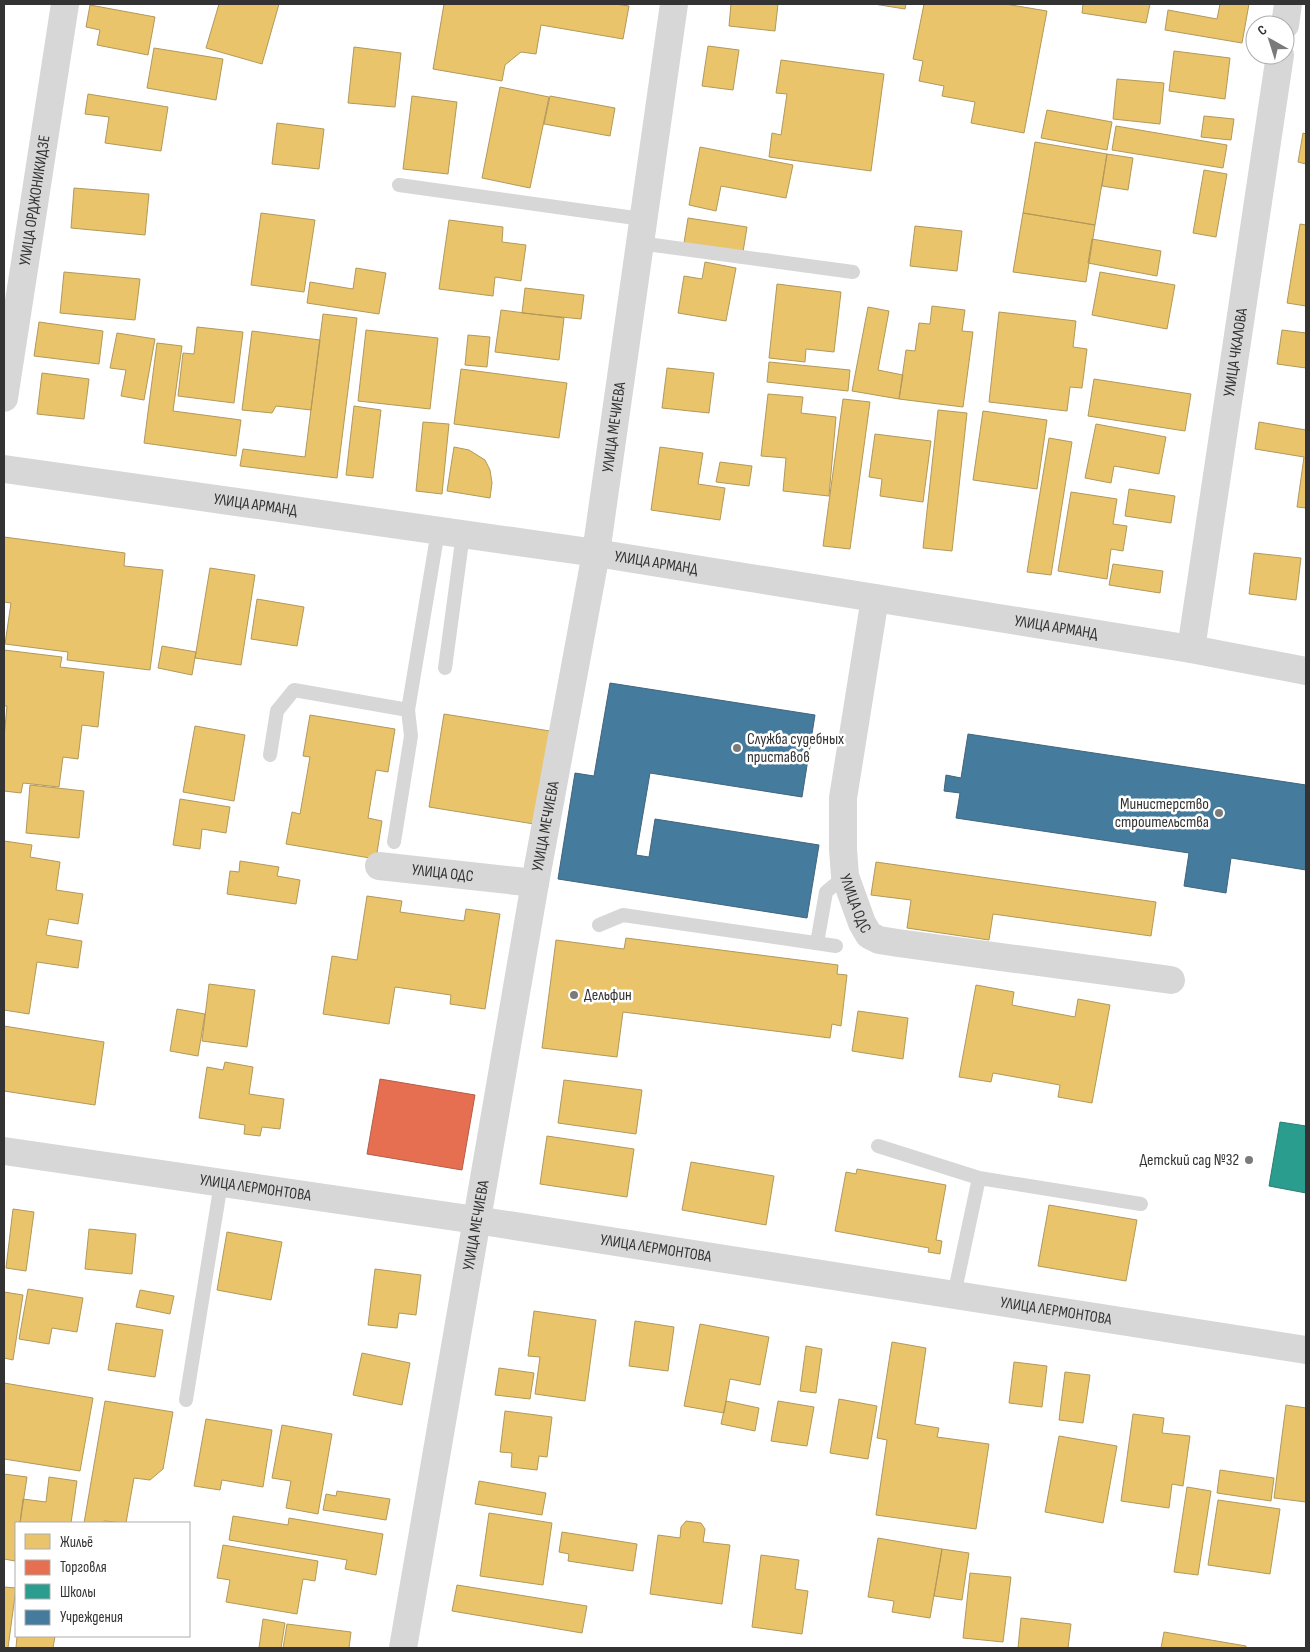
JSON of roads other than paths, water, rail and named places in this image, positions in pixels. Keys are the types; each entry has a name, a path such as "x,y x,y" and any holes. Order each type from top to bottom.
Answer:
{"street":[{"name":"УЛИЦА ОРДЖОНИКИДЗЕ","path":"4,398 65,4"},
{"name":"УЛИЦА МЕЧИЕВА","path":"403,1648 535,883 596,553 640,231 674,4"},
{"name":"УЛИЦА ЧКАЛОВА","path":"1191,648 1278,65"},
{"name":"УЛИЦА АРМАНД","path":"4,469 596,553 1191,648 1306,671"},
{"name":"УЛИЦА ОДС","path":"875,598 843,798 845,876 862,923 869,935 879,940 1171,980"},
{"name":"УЛИЦА ОДС","path":"379,866 535,883"},
{"name":"УЛИЦА ЛЕРМОНТОВА","path":"4,1151 476,1220 1306,1350"}],"lane":[{"path":"400,185 853,272"},
{"path":"446,668 450,532"},
{"path":"394,842 411,736 408,710 450,532"},
{"path":"270,755 277,711 294,690 408,710"},
{"path":"817,943 826,892 845,876"},
{"path":"599,925 623,915 836,946"},
{"path":"878,1146 979,1178 1141,1204"},
{"path":"954,1295 979,1178"},
{"path":"186,1400 221,1183"}],"place":[{"name":"Служба судебных приставов","path":"737,748"},
{"name":"Министерство строительства","path":"1219,813"},
{"name":"Дельфин","path":"574,995"},
{"name":"Детский сад №32","path":"1249,1160"}]}
